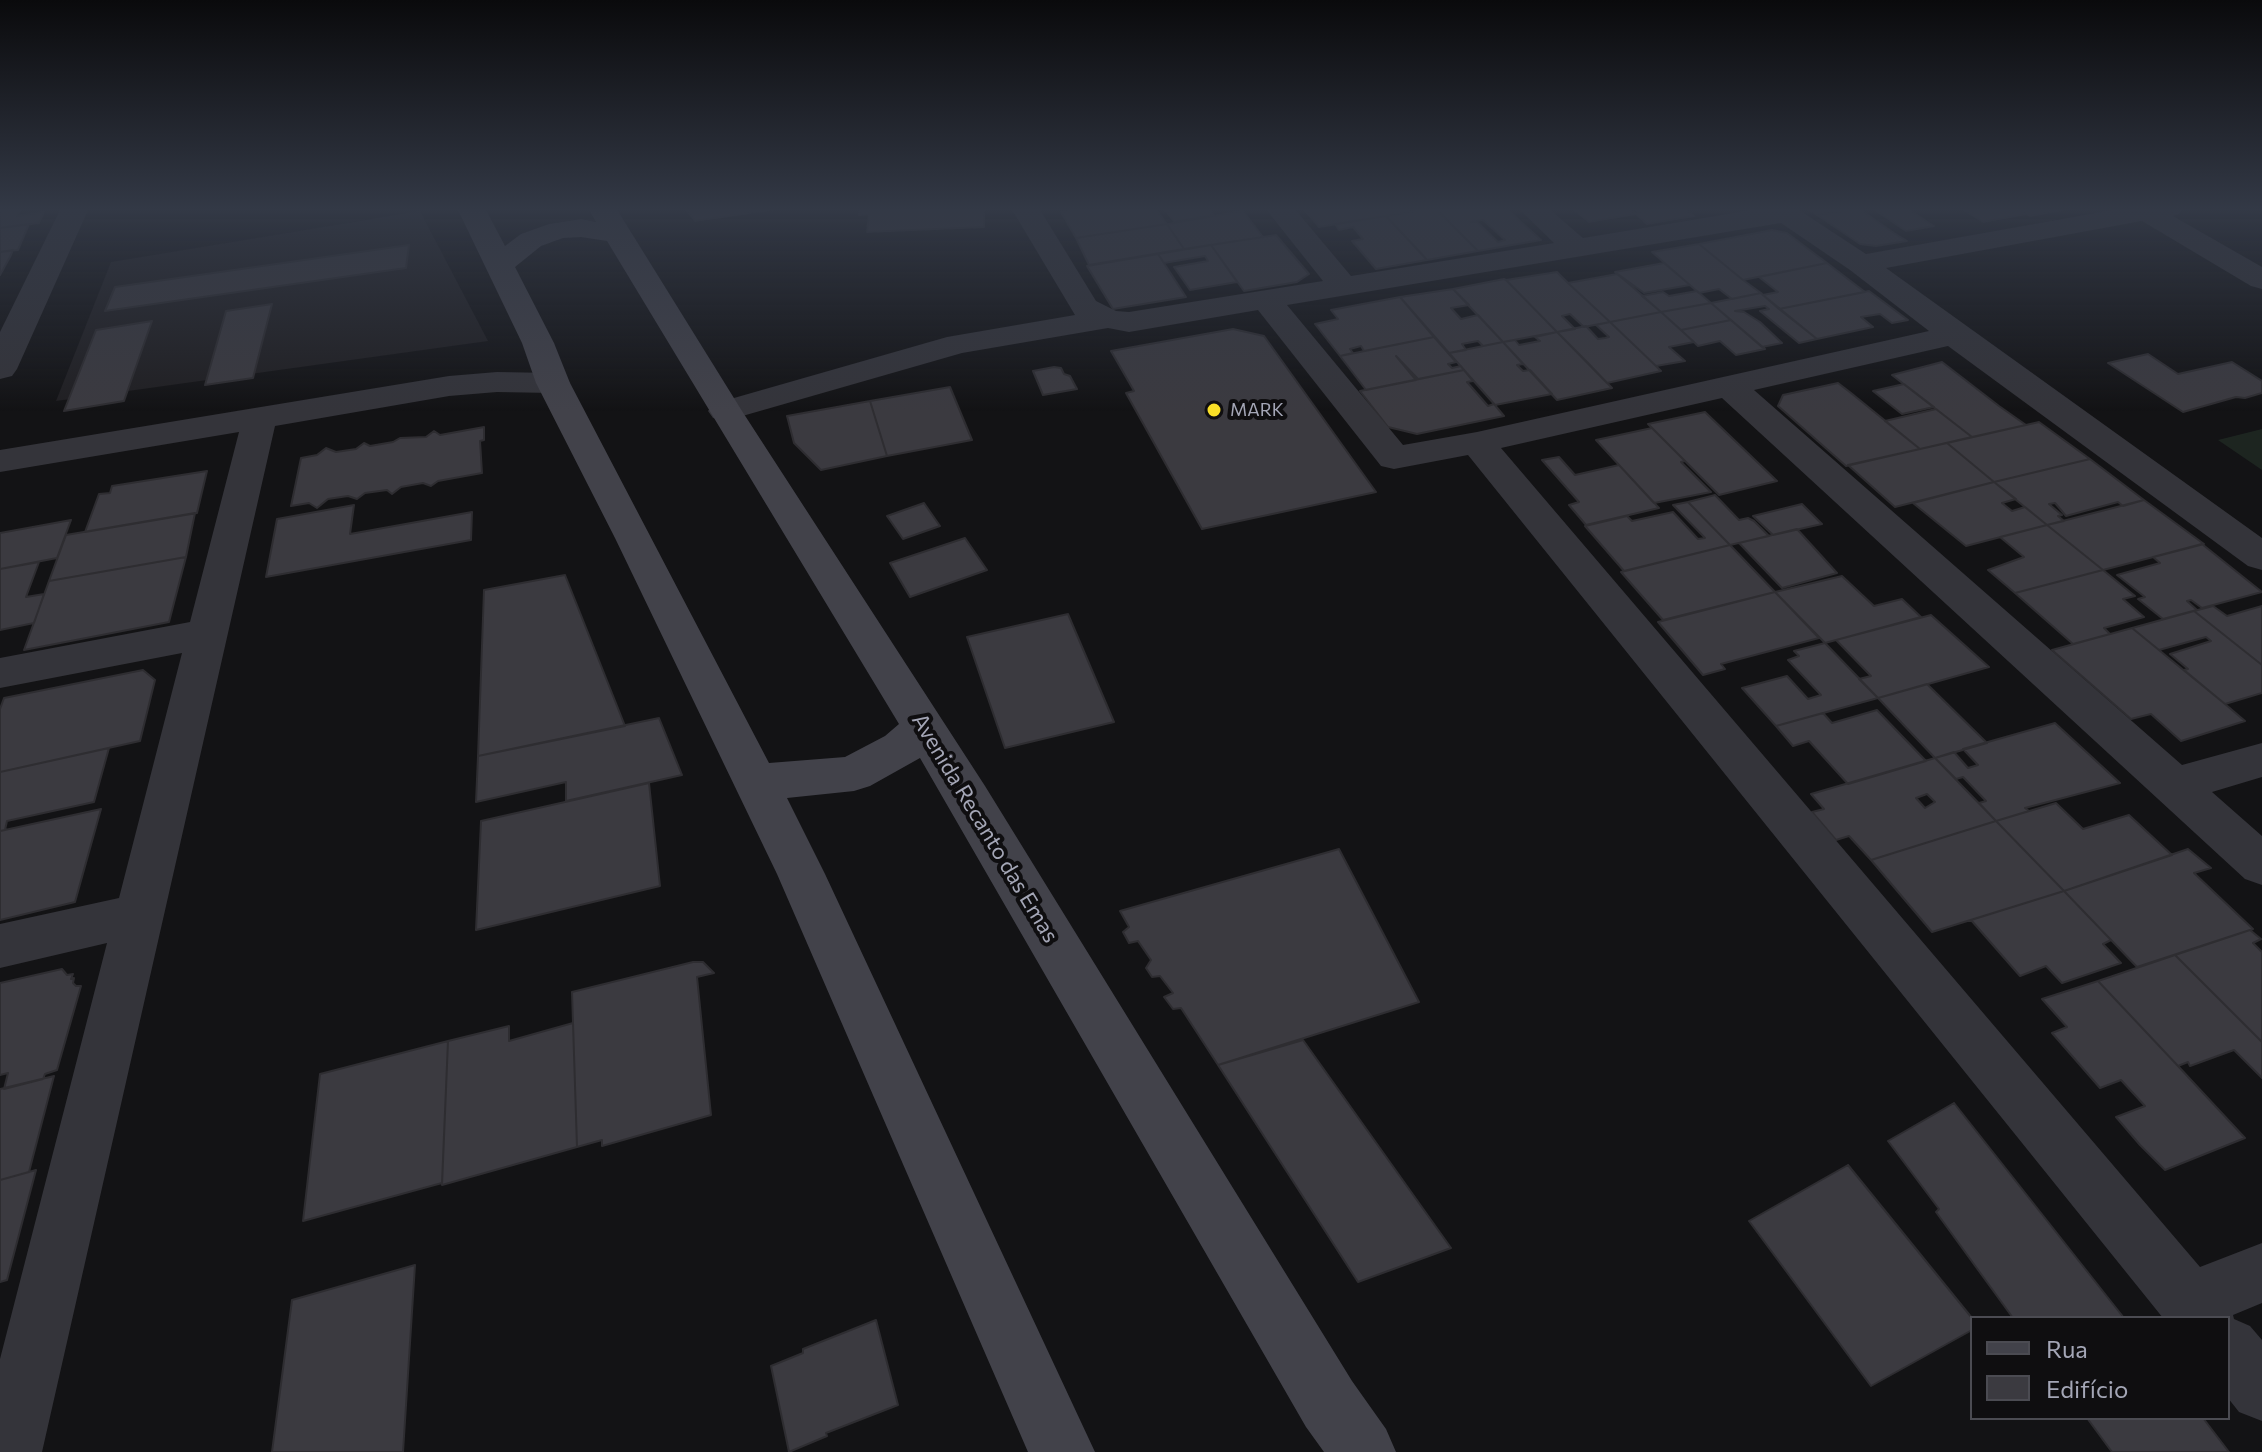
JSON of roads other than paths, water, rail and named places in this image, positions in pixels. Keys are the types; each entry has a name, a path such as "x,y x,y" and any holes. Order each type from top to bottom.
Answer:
{"main road":[{"path":"503,276 801,874 1062,1452"},
{"name":"Avenida Recanto das Emas","path":"643,276 925,727 1329,1404 1363,1452"},
{"path":"755,782 820,779 854,773 901,748 925,727"}],"street":[{"path":"0,369 13,308 33,276"},
{"path":"1065,276 1084,307 1108,319"},
{"path":"1335,276 1344,287"},
{"path":"725,411 958,344 1108,319 1129,322 1407,276"},
{"path":"1876,276 2262,557"},
{"path":"1266,300 1394,458 1477,443 1954,335"},
{"path":"0,461 449,386 545,363"},
{"path":"1728,385 2262,865"},
{"path":"9,1452 18,1343 140,914 259,420"},
{"path":"1477,443 2201,1316"},
{"path":"0,673 207,633"},
{"path":"2176,785 2262,760"},
{"path":"0,946 140,914"},
{"path":"2215,1316 2262,1273"},
{"path":"2230,1351 2262,1389"}],"place":[{"name":"MARK","path":"1214,410"}]}
